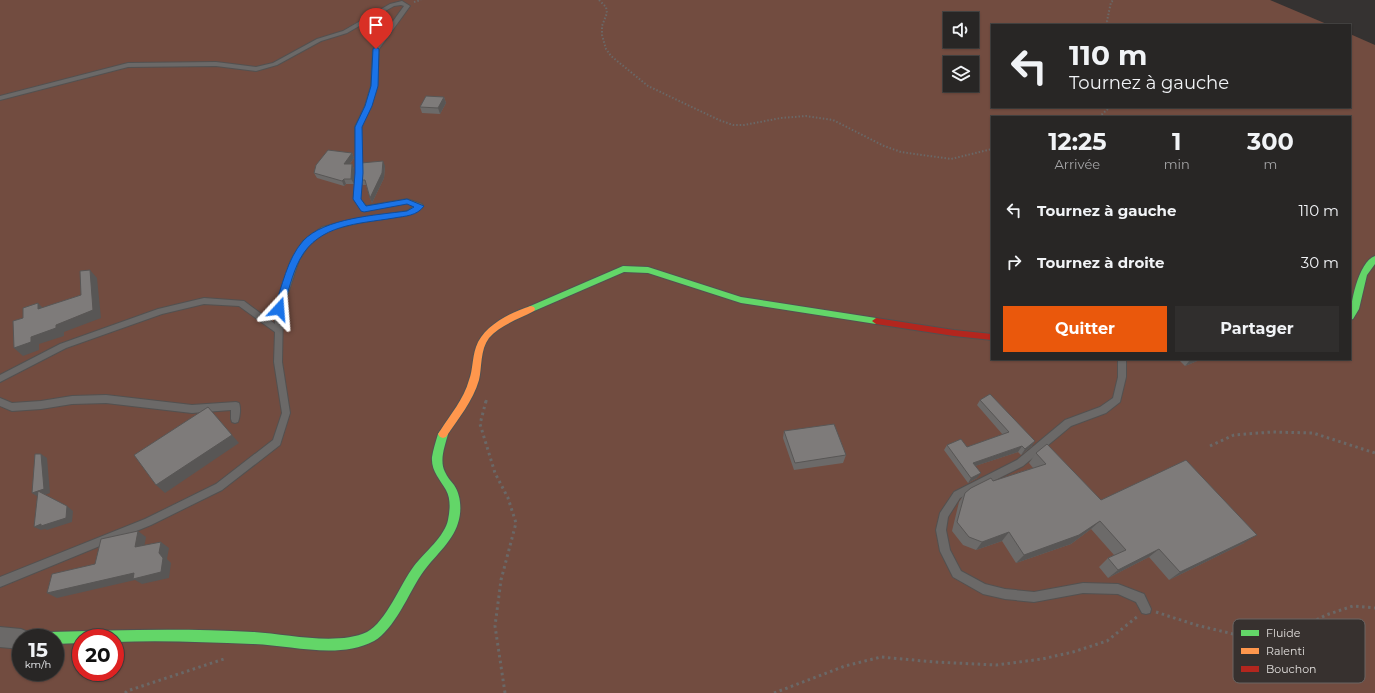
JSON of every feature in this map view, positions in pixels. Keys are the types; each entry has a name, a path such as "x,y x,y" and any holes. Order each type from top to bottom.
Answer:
{"street":[{"path":"1351,315 1355,309 1358,283 1370,262 1375,259"},
{"path":"64,638 142,635 253,638 334,645 356,641 371,636 384,625 418,570 445,537 453,522 455,503 451,489 440,474 437,458 444,431 464,403 474,381 480,347 486,336 500,324 566,293 623,269 648,270 741,300 954,333 991,336"},
{"path":"0,637 12,638"}],"lane":[{"path":"0,98 128,66 216,64 256,69 275,64 319,40 345,32 392,5 402,3 406,4 407,6 376,49 374,86 368,106 358,127 359,173 357,199 364,209 407,201 420,206 409,213 357,221 324,229 306,243 295,260 279,309 278,362 286,413 277,442 219,487 148,522 0,582"},
{"path":"0,379 63,346 160,311 204,301 241,303 279,331"},
{"path":"1122,360 1122,377 1117,400 1103,410 1068,423 1020,463 957,495 943,516 941,530 946,551 957,574 983,589 1005,594 1034,596 1083,588 1118,589 1140,598 1146,609"},
{"path":"0,402 12,407 41,405 72,400 106,399 192,409 236,406 234,419"}],"path":[{"path":"599,0 606,7 607,13 602,26 602,35 606,49 611,56 648,86 733,125 744,125 780,118 806,116 832,120 884,146 901,152 951,159 991,149"},
{"path":"1108,24 1107,21 1110,2 1114,0"},
{"path":"1100,116 1109,108"},
{"path":"487,396 480,424 495,473 508,498 516,523 501,580 495,626 505,693"},
{"path":"1210,446 1234,435 1272,432 1313,433 1375,453"},
{"path":"1318,619 1353,606 1375,608"},
{"path":"774,693 845,666 881,657 935,662 996,665 1042,659 1073,652 1107,641 1146,609 1196,625 1233,634"},
{"path":"125,693 128,690 215,663 229,656"}],"shaded area":[{"path":"0,0 1270,0 1327,24 991,24 991,108 1351,108 1351,34 1375,45 1375,693 0,693"}],"building":[{"path":"426,96 444,97 438,108 420,107"},
{"path":"328,150 352,153 344,164 352,164 351,179 344,179 342,181 314,173 316,165"},
{"path":"383,161 382,173 370,198 365,180 360,180 361,163"},
{"path":"90,270 93,310 56,325 56,328 31,337 31,342 14,348 13,321 23,318 23,308 38,303 38,309 81,295 80,271"},
{"path":"990,394 1035,441 1025,449 1022,446 973,463 981,473 971,478 947,445 961,439 967,447 1009,432 980,400"},
{"path":"208,407 232,435 156,485 134,455"},
{"path":"834,424 846,455 795,463 784,431"},
{"path":"1047,444 1101,500 1186,460 1257,535 1180,572 1159,549 1118,570 1108,558 1126,550 1100,521 1079,535 1024,555 1009,532 982,542 969,537 957,522 965,493 971,488 991,478 993,481 1046,464 1036,453"},
{"path":"35,454 41,454 44,489 32,493"},
{"path":"38,491 67,506 66,518 34,527"},
{"path":"138,531 135,547 161,542 159,553 163,558 161,572 133,579 134,573 47,593 52,574 95,564 101,539"}],"traffic: fast":[{"path":"1351,315 1355,309 1365,269 1375,259"},
{"path":"531,309 623,269 648,270 741,300 876,321"},
{"path":"64,638 142,635 253,638 333,645 356,641 371,636 384,625 418,570 445,537 453,522 455,503 451,489 440,474 437,458 443,434"}],"traffic: slow":[{"path":"443,434 464,403 474,381 480,347 486,336 500,324 531,309"}],"traffic: jam":[{"path":"876,321 954,333 991,337"}],"route":[{"path":"279,309 295,260 306,243 324,229 357,221 409,213 420,206 407,201 364,209 357,199 359,173 358,127 368,106 374,86 376,49"}]}
